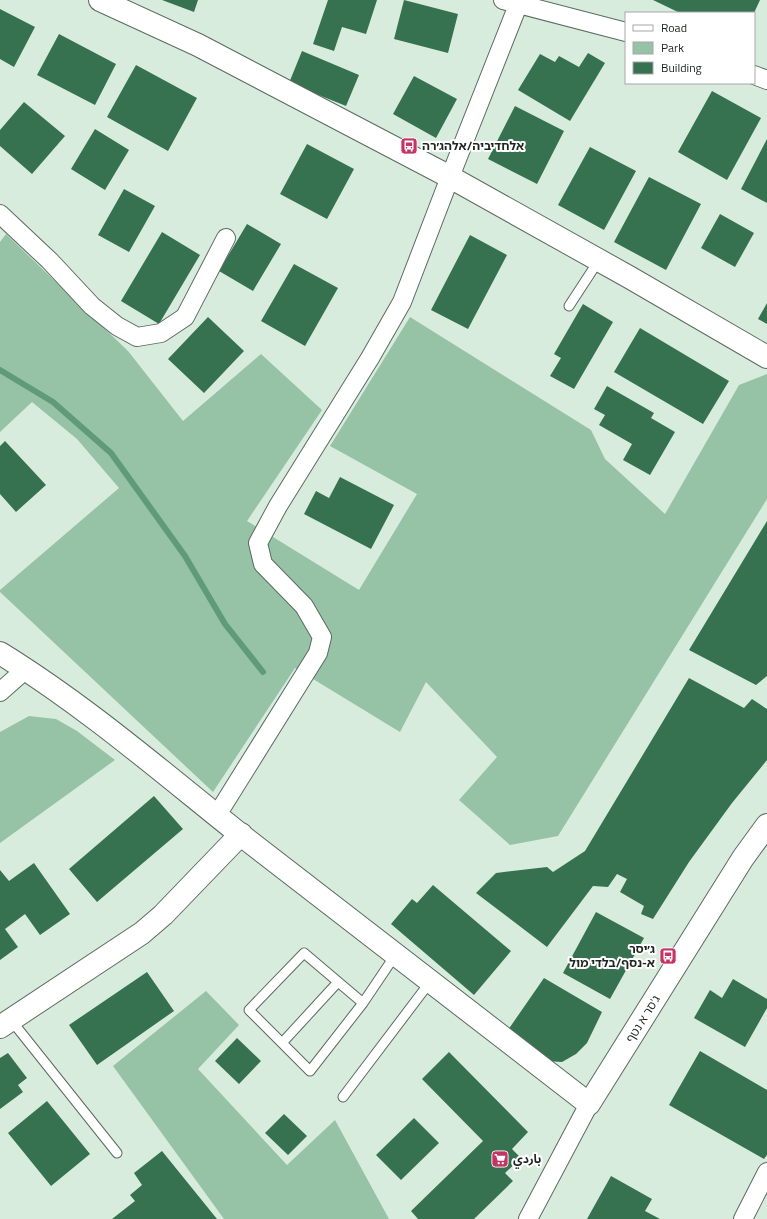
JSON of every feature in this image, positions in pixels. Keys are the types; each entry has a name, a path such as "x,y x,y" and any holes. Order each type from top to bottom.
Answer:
{"street":[{"path":"100,0 198,44 450,177 599,260 767,357"},
{"path":"217,815 318,653 322,637 304,606 263,564 258,543 278,506 370,358 402,302 450,177 514,1 625,32"},
{"path":"755,75 767,80"},
{"path":"0,214 50,261 92,306 117,326 137,337 161,333 185,317 226,238"},
{"path":"0,653 97,719 240,834 589,1104"},
{"path":"0,692 26,670"},
{"path":"6,1023 142,933 163,915 240,834"},
{"name":"ג'סר א נטף","path":"528,1219 589,1104 743,858 763,837"},
{"path":"743,1219 767,1172"}],"lane":[{"path":"569,306 599,260"},
{"path":"363,1003 304,953 249,1010 310,1071 363,1003 396,954"},
{"path":"343,1097 430,981"},
{"path":"282,1043 338,982"},
{"path":"6,1023 117,1153"}],"green space":[{"path":"6,234 128,351 183,421 261,354 322,410 247,521 359,590 417,494 330,446 410,317 591,430 605,459 665,514 739,385 767,374 767,499 558,836 510,845 459,800 497,757 426,682 400,732 295,668 213,792 0,592 0,590 119,488 77,439 32,402 0,432 0,242"},
{"path":"29,716 56,719 77,731 115,760 0,843 0,732"},
{"path":"206,991 239,1025 198,1069 287,1165 335,1120 389,1219 224,1219 113,1066"}],"building":[{"path":"162,0 198,0 194,12"},
{"path":"328,0 377,0 366,34 342,27 334,51 313,44"},
{"path":"404,0 458,14 448,53 394,39"},
{"path":"653,0 760,0 754,12 678,12"},
{"path":"0,9 35,27 14,67 0,59"},
{"path":"59,34 116,64 95,105 37,75"},
{"path":"302,51 359,75 346,106 289,83"},
{"path":"588,53 605,63 570,121 518,90 540,54 555,62 559,56 579,67"},
{"path":"136,65 197,98 168,151 107,117"},
{"path":"414,76 457,99 436,138 393,114"},
{"path":"712,91 761,118 727,180 678,152"},
{"path":"24,102 65,136 32,174 0,146 0,130"},
{"path":"515,106 564,131 537,184 488,159"},
{"path":"95,129 129,150 105,190 71,169"},
{"path":"767,139 767,203 741,189"},
{"path":"307,144 354,169 327,219 280,194"},
{"path":"590,147 636,171 604,230 558,205"},
{"path":"649,177 701,204 666,270 614,242"},
{"path":"124,189 155,206 129,252 98,235"},
{"path":"720,214 754,233 735,267 701,248"},
{"path":"247,224 281,244 253,291 219,271"},
{"path":"162,232 200,255 159,324 121,301"},
{"path":"470,235 507,255 468,329 431,310"},
{"path":"294,264 338,288 305,346 261,321"},
{"path":"767,303 767,324 758,319"},
{"path":"583,304 613,322 574,389 550,376 561,358 554,354"},
{"path":"208,317 244,351 204,393 168,359"},
{"path":"640,328 729,381 703,424 614,372"},
{"path":"607,386 654,413 651,418 675,432 650,475 623,460 632,444 599,425 605,415 594,409"},
{"path":"5,441 46,485 16,512 0,494 0,446"},
{"path":"340,477 394,505 371,549 304,514 316,491 329,498"},
{"path":"767,521 767,676 756,685 689,650"},
{"path":"689,678 744,708 752,699 767,709 767,760 732,803 689,862 653,919 641,914 644,906 620,892 627,879 617,874 608,887 593,886 547,947 476,893 496,873 547,867 553,872 585,851"},
{"path":"154,796 183,829 97,902 69,869"},
{"path":"34,863 70,914 40,935 25,914 5,929 18,947 0,960 0,870 9,881"},
{"path":"433,885 511,951 474,995 391,924 412,899 417,903"},
{"path":"596,912 644,938 610,999 563,973"},
{"path":"147,972 174,1011 97,1065 69,1025"},
{"path":"544,978 602,1012 587,1043 576,1054 562,1062 546,1061 508,1030"},
{"path":"733,979 767,999 767,1008 745,1047 694,1018 710,990 722,998"},
{"path":"237,1038 261,1061 239,1084 215,1061"},
{"path":"700,1051 767,1090 767,1155 764,1159 669,1105"},
{"path":"449,1052 528,1132 512,1149 521,1158 505,1173 513,1181 474,1219 418,1219 411,1211 483,1141 422,1079"},
{"path":"8,1053 27,1078 18,1085 23,1092 0,1109 0,1058"},
{"path":"47,1101 90,1154 51,1186 8,1133"},
{"path":"284,1114 307,1136 288,1155 265,1133"},
{"path":"414,1118 439,1143 401,1180 376,1155"},
{"path":"162,1151 217,1219 112,1219 135,1201 130,1195 142,1185 134,1173"},
{"path":"611,1176 652,1199 645,1211 660,1219 587,1219"}],"waterway":[{"path":"0,370 53,402 111,453 185,556 225,624 263,672"}],"place":[{"name":"אלחדיביה/אלהג׳רה","path":"409,146"},
{"name":"ג׳יסר א-נסף/בלדי מול","path":"668,956"},
{"name":"باردي","path":"500,1159"}]}
